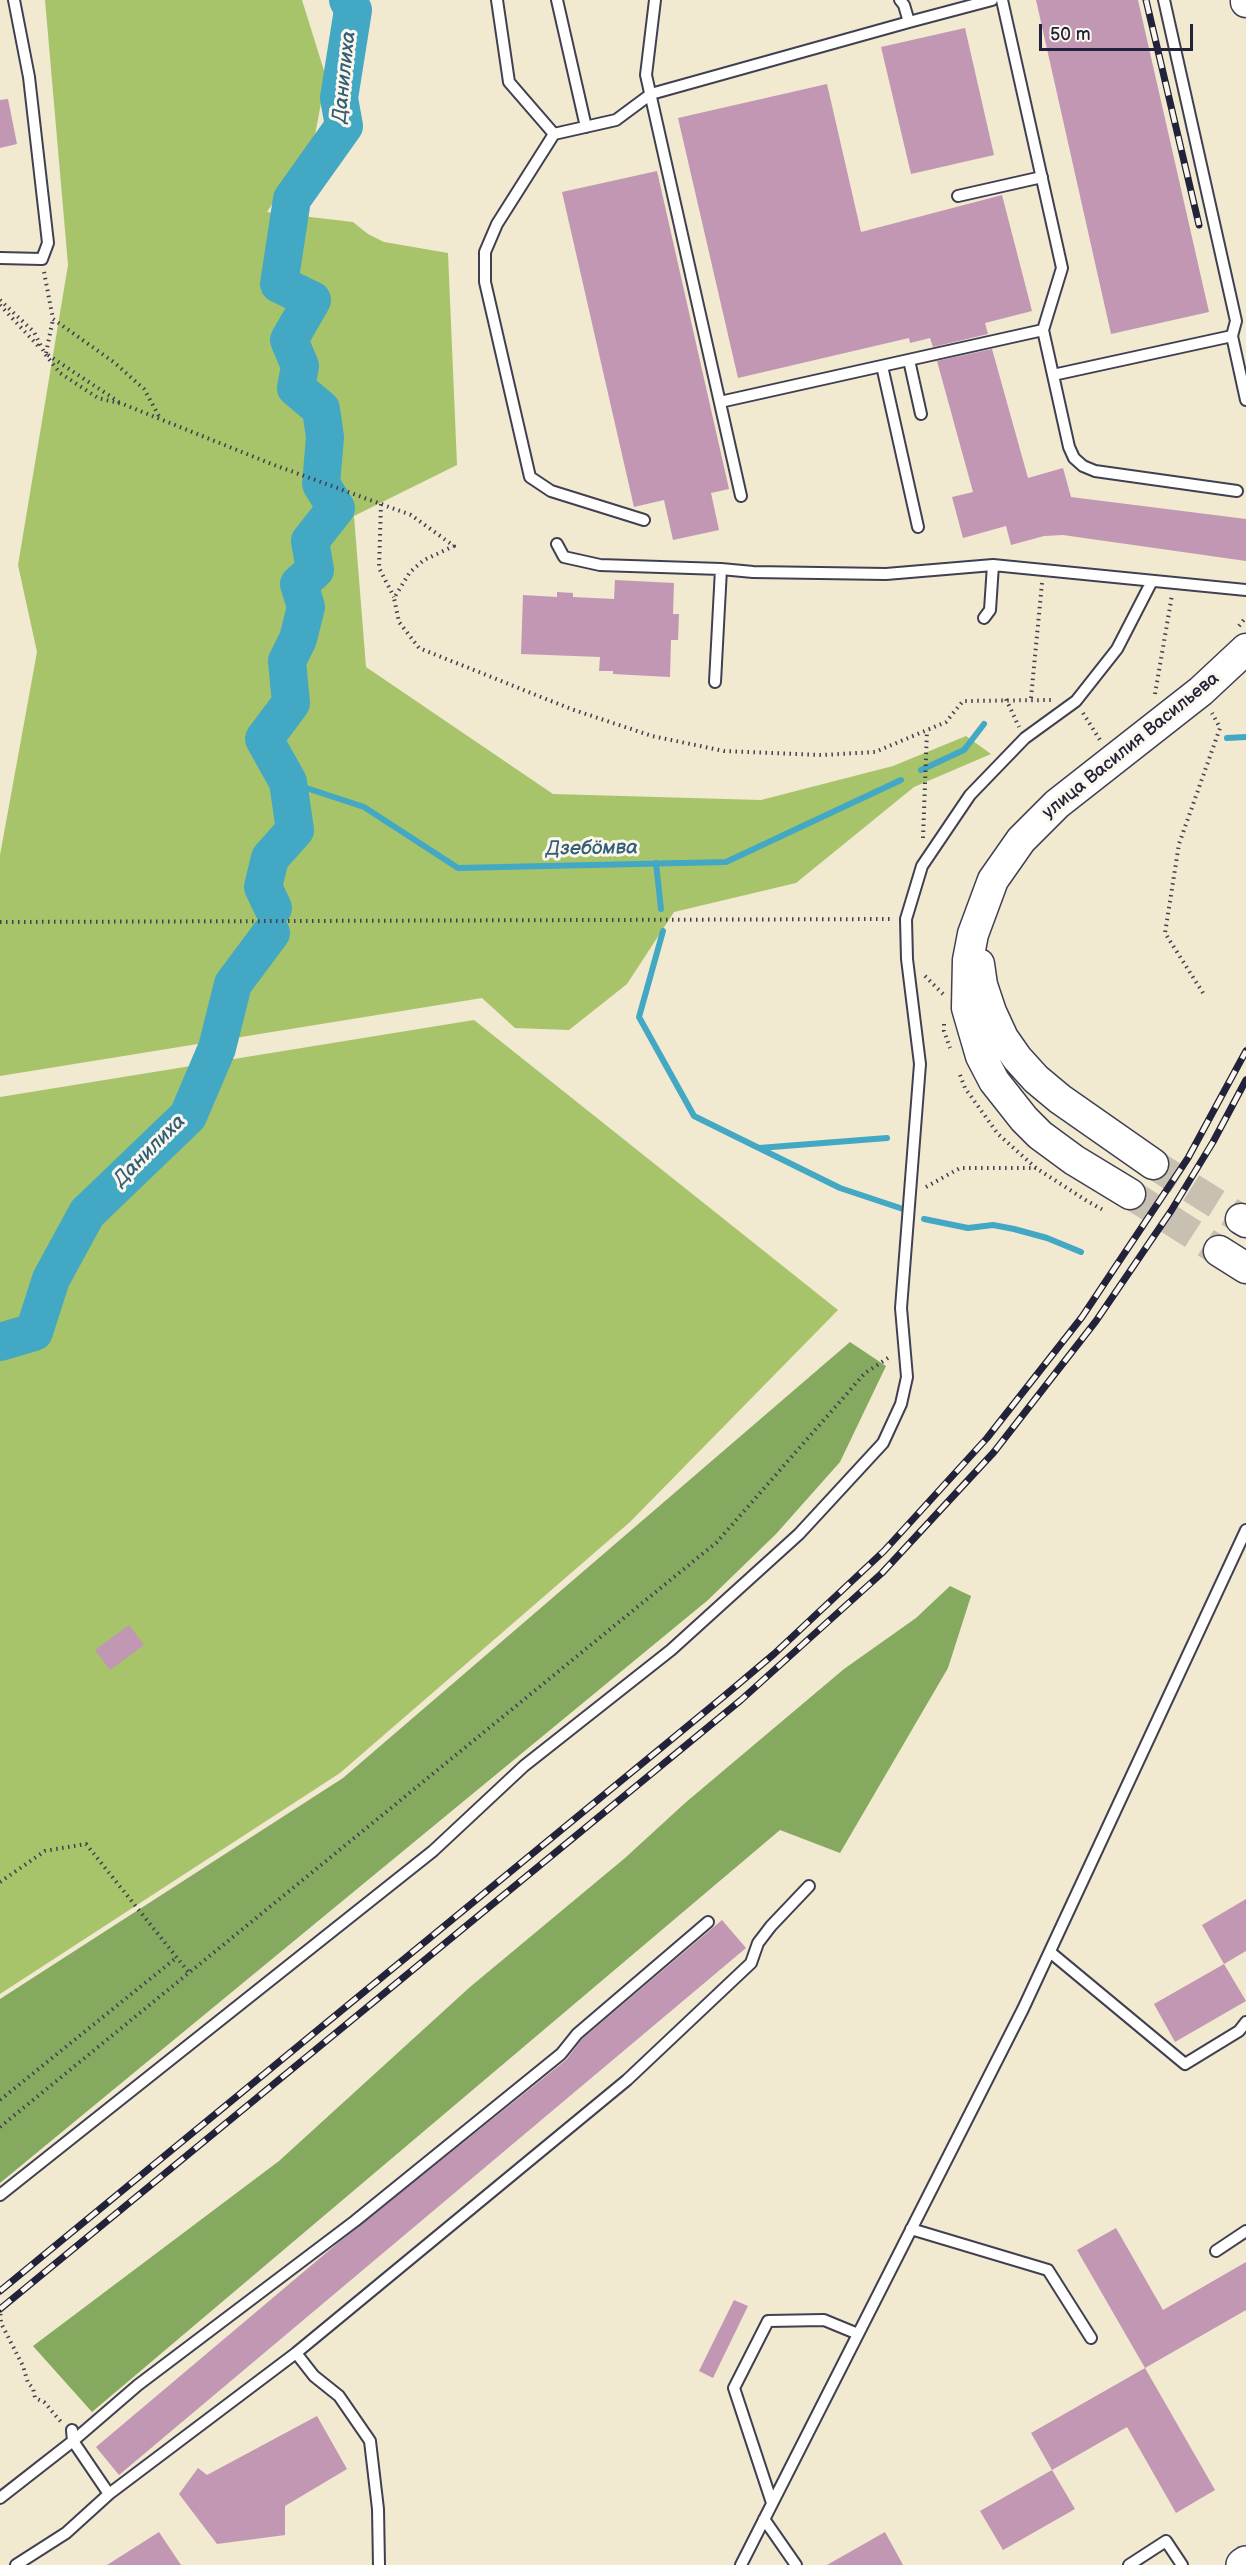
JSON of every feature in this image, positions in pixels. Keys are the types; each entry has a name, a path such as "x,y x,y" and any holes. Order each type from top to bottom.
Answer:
{"main road":[{"name":"улица Василия Васильева","path":"1121,1204 1074,1160 1040,1135 1024,1119 994,1081 981,1056 967,1008 968,960 973,934 993,880 1021,840 1101,768 1201,691 1239,642"},
{"name":"улица Василия Васильева","path":"982,908 978,940 982,985 1003,1038 1036,1078 1060,1099 1153,1164"},
{"path":"1219,1251 1246,1268"}],"lane":[{"path":"0,258 42,259 48,243 29,77 14,0"},
{"path":"497,0 509,82 554,134"},
{"path":"557,0 586,126"},
{"path":"655,0 646,75 741,496"},
{"path":"900,0 904,5 909,22"},
{"path":"644,520 551,491 530,477 525,463 485,282 485,252 497,224 554,134 616,120 651,94 992,0"},
{"path":"1002,0 1062,268 1043,330 1069,447 1074,458 1083,466 1095,471 1237,491"},
{"path":"1164,0 1236,321 1232,336 1246,400"},
{"path":"958,196 1042,177"},
{"path":"720,402 1043,330"},
{"path":"1053,375 1232,336"},
{"path":"909,360 921,414"},
{"path":"882,366 918,527"},
{"path":"557,544 564,557 600,565 753,572 886,574 993,565 1246,590"},
{"path":"984,618 990,610 993,565"},
{"path":"715,682 721,569"},
{"path":"0,2195 433,1851 524,1766 671,1650 799,1534 883,1443 901,1404 907,1377 901,1308 912,1194 920,1064 907,959 906,918 922,866 970,795 1025,738 1076,701 1117,649 1152,581"},
{"path":"741,2565 1050,1952 1246,1530"},
{"path":"16,2565 66,2533 109,2494 296,2353 627,2080 751,1963 758,1943 809,1886"},
{"path":"0,2498 72,2436 355,2221 561,2054 577,2034 708,1922"},
{"path":"1050,1952 1185,2064 1239,2031 1246,2022"},
{"path":"911,2229 1048,2270 1091,2338"},
{"path":"1216,2251 1246,2231"},
{"path":"772,2504 734,2388 768,2321 824,2320 858,2334"},
{"path":"296,2353 314,2376 339,2396 370,2441 378,2509 379,2565"},
{"path":"72,2436 109,2494"},
{"path":"764,2519 796,2565"},
{"path":"1129,2565 1166,2541 1182,2565"}],"path":[{"path":"42,259 53,319 45,354"},
{"path":"0,300 34,332 45,354 123,404"},
{"path":"0,305 60,373 98,398 123,404 269,463 411,515 454,546 424,560 410,572 394,598"},
{"path":"53,319 115,363 144,389 160,419"},
{"path":"381,504 379,568 394,598 399,622 419,648 571,709 652,736 724,751 822,755 875,752 946,722 963,701 1031,699 1076,701 1100,740"},
{"path":"1031,699 1043,570"},
{"path":"1163,693 1154,700 1174,583"},
{"path":"1239,642 1246,617"},
{"path":"1201,691 1220,728 1179,844 1166,933 1203,993"},
{"path":"1006,699 1025,738"},
{"path":"922,866 927,730"},
{"path":"1091,747 1109,734"},
{"path":"0,922 906,918"},
{"path":"944,985 944,1004"},
{"path":"944,1022 944,1031 951,1050"},
{"path":"958,1069 965,1088 998,1134 1036,1168 1087,1201 1121,1204"},
{"path":"912,1194 960,1168 1036,1168"},
{"path":"0,2127 717,1542 865,1373 905,1346"},
{"path":"0,1882 45,1851 86,1844 190,1974"},
{"path":"0,2100 176,1958"},
{"path":"0,2308 2,2323 28,2383 33,2388 35,2397 44,2402 72,2436"}],"green space":[{"path":"45,0 302,0 326,77 314,140 267,212 353,222 368,234 384,242 448,253 457,465 354,516 366,667 553,794 761,800 893,766 966,736 991,754 914,787 796,883 674,912 627,984 569,1030 515,1028 482,998 0,1076 0,855 37,652 18,565 68,265"},
{"path":"474,1020 838,1310 630,1522 340,1773 0,1994 0,1097"},
{"path":"850,1342 886,1366 840,1462 776,1534 708,1600 0,2183 0,1999 343,1778"},
{"path":"950,1586 971,1596 948,1668 840,1853 780,1830 92,2412 33,2346 279,2161 470,1987 625,1858 685,1803 844,1669 916,1618"}],"building":[{"path":"1036,0 1138,0 1209,312 1111,334"},
{"path":"965,28 994,155 911,174 881,47"},
{"path":"827,84 861,232 1002,195 1032,311 985,323 988,334 933,347 930,338 910,343 909,338 738,378 678,118"},
{"path":"8,99 17,144 0,148 0,100"},
{"path":"657,171 729,489 711,493 719,530 673,540 664,500 634,507 562,192"},
{"path":"992,349 1028,478 1063,468 1071,497 1246,519 1246,561 1063,535 1044,536 1011,545 1006,526 963,538 952,497 973,492 937,361"},
{"path":"615,580 674,583 673,614 679,614 678,640 671,640 670,677 613,674 613,671 599,671 600,657 521,654 523,595 557,597 557,592 573,593 573,597 614,599"},
{"path":"129,1625 144,1645 110,1670 95,1650"},
{"path":"1246,1899 1246,1951 1224,1964 1202,1925"},
{"path":"722,1920 746,1948 119,2475 96,2447 339,2242 566,2060 582,2039"},
{"path":"1224,1964 1246,2001 1175,2042 1154,2004"},
{"path":"1116,2228 1163,2310 1246,2262 1246,2310 1145,2368 1077,2250"},
{"path":"734,2300 748,2306 713,2378 699,2371"},
{"path":"1145,2368 1215,2490 1176,2513 1127,2427 1052,2470 1031,2433"},
{"path":"317,2416 347,2469 285,2506 285,2535 217,2544 179,2494 198,2468 207,2475"},
{"path":"1052,2470 1075,2509 1003,2550 980,2511"},
{"path":"159,2532 181,2565 107,2565"},
{"path":"885,2532 903,2565 827,2565"}],"waterway":[{"name":"Данилиха","path":"273,908 263,887 270,858 295,830 288,782 264,739 291,703 287,661 298,639 306,607 299,584 315,570 310,541 336,508 321,484 325,437 321,409 296,388 300,366 289,340 312,300 279,284 292,199 344,126 339,98 353,10 348,0"},
{"path":"921,770 964,750 984,724"},
{"name":"Дзебӧмва","path":"1227,738 1246,737"},
{"name":"Дзебӧмва","path":"288,782 364,807 458,868 726,862 901,780"},
{"path":"656,863 661,909"},
{"path":"663,931 639,1017 694,1116 840,1188 903,1209"},
{"name":"Данилиха","path":"0,1342 34,1332 51,1279 87,1213 188,1116 217,1048 233,984 271,933"},
{"path":"759,1148 887,1138"},
{"path":"924,1219 968,1228 993,1225 1014,1229 1047,1238 1081,1252"}],"tunnel":[{"path":"1153,1164 1241,1219"},
{"path":"1130,1194 1219,1251"}],"railway":[{"path":"1146,0 1199,225"},
{"path":"0,2291 723,1697 774,1654 884,1551 987,1438 1082,1317 1188,1158 1246,1051"},
{"path":"0,2309 741,1700 882,1573 994,1452 1096,1321 1171,1211 1213,1142 1246,1080"}]}
